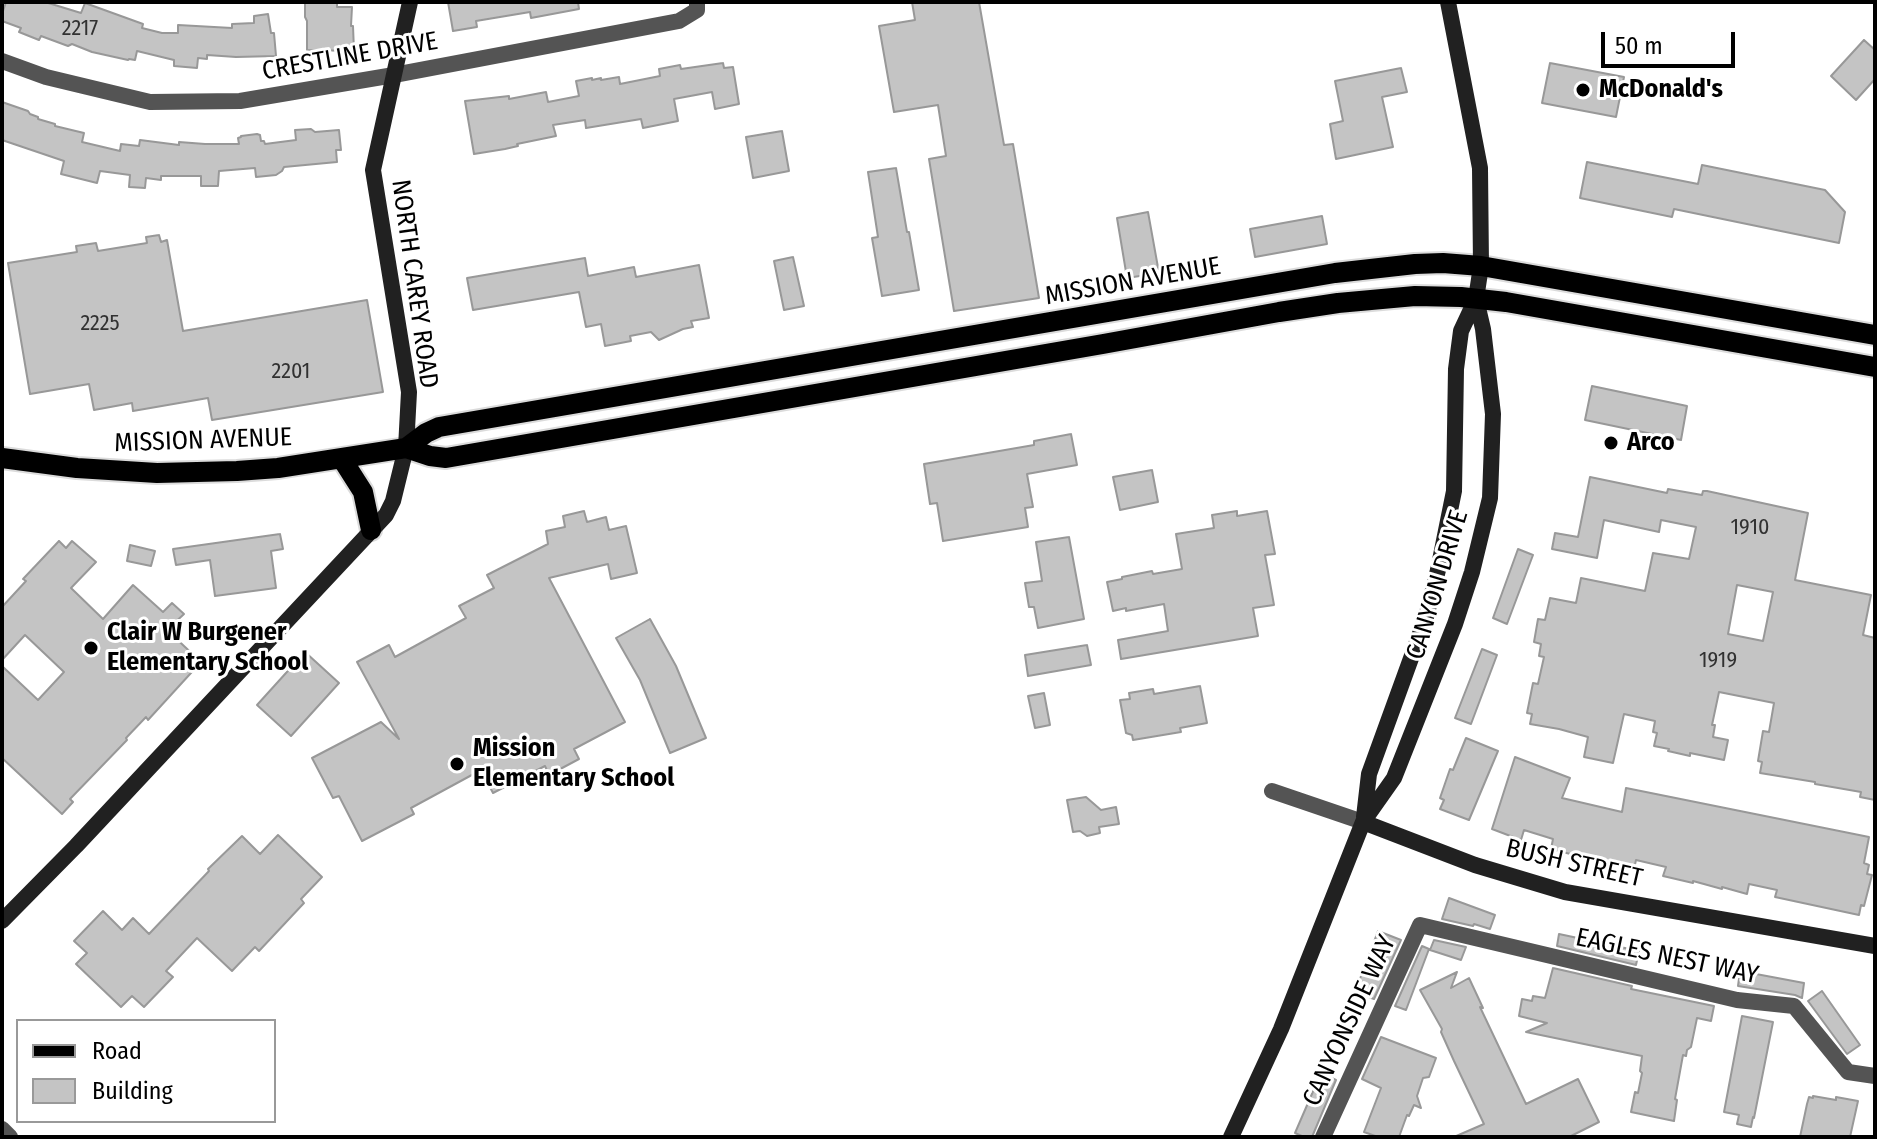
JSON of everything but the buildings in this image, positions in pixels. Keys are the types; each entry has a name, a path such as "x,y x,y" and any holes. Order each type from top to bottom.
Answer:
{"main road":[{"name":"NORTH CAREY ROAD","path":"2,921 81,842 386,515 393,501 406,448 409,392 373,170 410,2"},
{"name":"CANYON DRIVE","path":"1363,822 1369,774 1426,617 1438,570 1454,491 1456,369 1461,331 1476,299 1481,266 1480,168 1448,2"},
{"name":"MISSION AVENUE","path":"2,458 77,468 157,473 237,471 342,459 406,448 439,427 1335,273 1415,264 1481,266 1875,335"},
{"name":"MISSION AVENUE","path":"406,448 446,458 1279,312 1415,296 1506,302 1875,367"},
{"name":"CANYON DRIVE","path":"1231,1137 1281,1029 1363,822 1394,778 1455,624 1472,572 1490,498 1493,414 1483,329 1476,299"},
{"path":"1774,349 1787,342 1875,355"},
{"path":"342,459 363,492 371,530"},
{"name":"BUSH STREET","path":"1363,822 1475,865 1565,892 1875,946"}],"street":[{"name":"CRESTLINE DRIVE","path":"2,61 46,77 150,102 240,101 679,21 697,10 697,2"},
{"name":"BUSH STREET","path":"1272,791 1363,822"},
{"name":"EAGLES NEST WAY","path":"1420,925 1737,1000 1794,1006 1848,1072 1875,1076"},
{"name":"CANYONSIDE WAY","path":"1323,1137 1420,925"},
{"path":"2,1129 10,1137"}],"place":[{"name":"McDonald's","path":"1583,90"},
{"name":"Arco","path":"1611,443"},
{"name":"Clair W Burgener Elementary School","path":"91,648"},
{"name":"Mission Elementary School","path":"457,764"}]}
